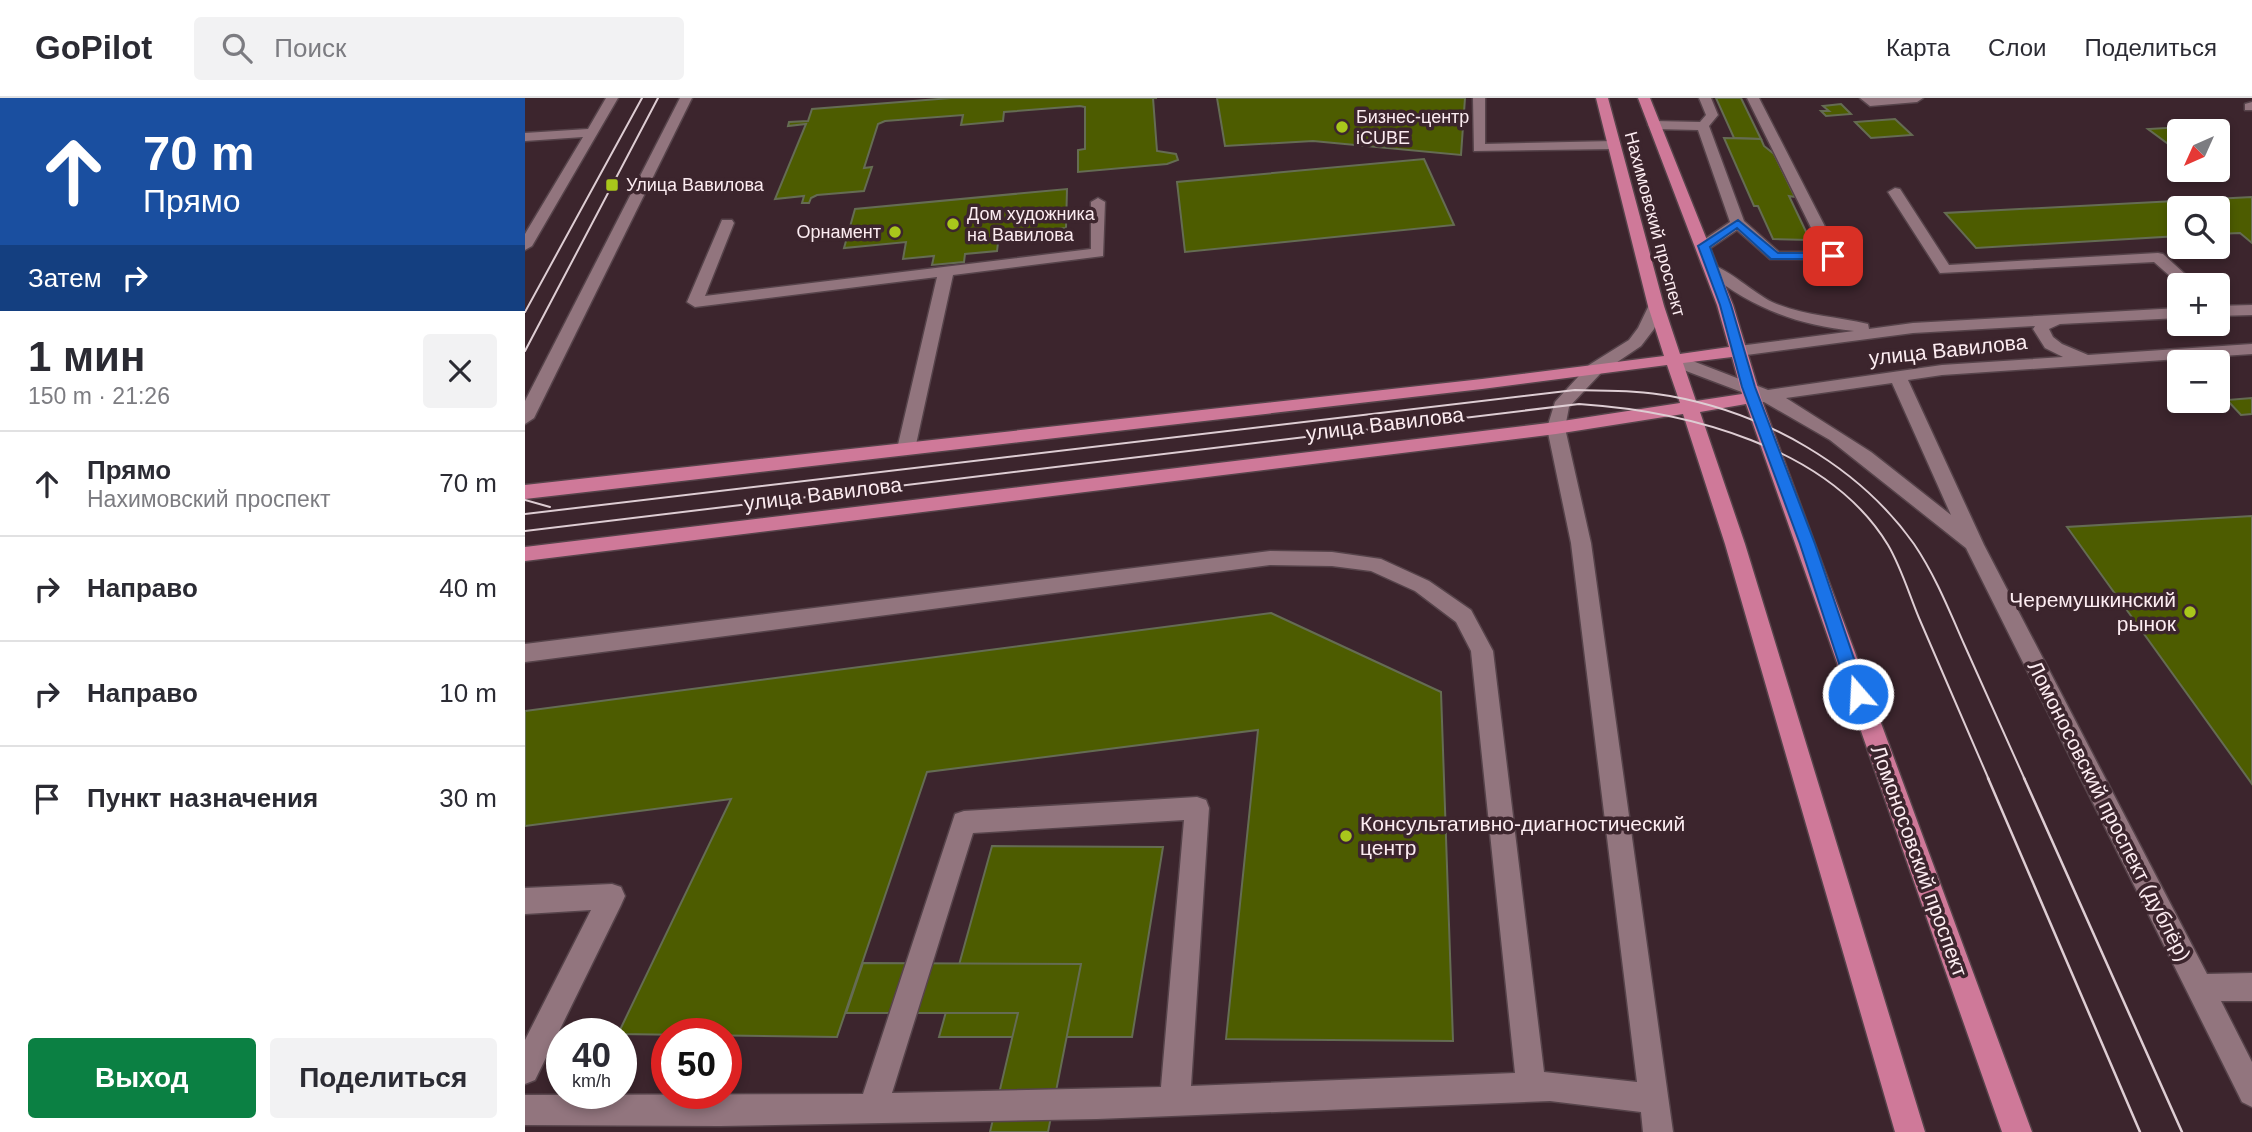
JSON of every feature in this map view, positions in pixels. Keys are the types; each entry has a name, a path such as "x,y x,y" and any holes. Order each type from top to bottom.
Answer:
{"main road":[{"name":"Нахимовский проспект","path":"1602,98 1671,359"},
{"name":"Нахимовский проспект","path":"1644,98 1704,246 1739,351"},
{"name":"улица Вавилова","path":"525,492 1739,351"},
{"name":"Ломоносовский проспект","path":"1739,351 2017,1132"},
{"path":"1671,359 1735,544 1910,1132"},
{"name":"улица Вавилова","path":"525,554 1556,428 1755,394"}],"street":[{"path":"525,246 612,98"},
{"path":"525,418 686,98"},
{"path":"1479,98 1479,148 1614,145"},
{"path":"1703,126 1712,115 1705,98"},
{"path":"1703,126 1738,223 1775,257 1833,256 1753,98"},
{"path":"1866,98 1870,102 1917,98"},
{"path":"1654,125 1703,126"},
{"path":"525,136 593,132"},
{"path":"1895,192 1945,270 2158,257 2176,273"},
{"path":"727,223 695,302 1098,253 1098,202"},
{"path":"1704,246 1738,223"},
{"path":"1712,269 1742,294 1794,317 1860,327 1913,328"},
{"path":"906,449 946,271"},
{"path":"1655,306 1646,328 1635,343 1595,369 1561,406 1556,428 1581,543 1658,1132"},
{"path":"2230,311 2252,310"},
{"name":"улица Вавилова","path":"1739,351 1913,328 2167,314"},
{"path":"2059,320 2046,323 2041,329 2044,338 2070,354 2105,358"},
{"name":"улица Вавилова","path":"1755,394 1942,370 2252,349"},
{"path":"1671,359 1755,394 1817,424 1878,466 1974,545"},
{"name":"Ломоносовский проспект (дублёр)","path":"1898,377 1974,545 2252,1092"},
{"path":"525,653 1270,558 1332,559 1374,564 1422,586 1464,616 1482,651 1531,1087"},
{"path":"873,1108 964,822 1198,808 1175,1101"},
{"path":"525,901 612,896 525,1070"},
{"path":"2199,988 2252,987"},
{"path":"526,1111 873,1108 1175,1101 1550,1086 1653,1099"}],"building":[{"path":"951,98 1153,98 1157,151 1176,154 1178,160 1167,164 1078,172 1078,150 1085,149 1085,107 1080,106 1004,112 1003,121 961,125 963,115 885,121 878,124 864,168 872,167 864,191 817,195 811,198 809,203 802,203 804,196 775,199 806,124 788,126 789,122 808,121 812,109"},
{"name":"Бизнес-центр iCUBE","path":"1217,98 1465,98 1461,155 1313,141 1225,146"},
{"path":"1716,98 1741,98 1761,139 1734,138"},
{"path":"1841,104 1851,114 1826,116 1821,111 1829,111 1823,106"},
{"path":"1895,119 1912,135 1871,138 1855,122"},
{"path":"2167,128 2167,143 2148,129"},
{"path":"1724,138 1761,139 1764,146 1774,154 1795,197 1789,196 1810,240 1773,239 1758,206 1754,206"},
{"path":"1424,159 1454,225 1185,252 1177,182"},
{"path":"1067,189 1066,228 999,235 997,251 965,254 964,262 932,265 934,256 903,259 906,242 844,248 855,209"},
{"path":"2252,197 2252,243 2240,233 2230,233 2230,198"},
{"path":"2167,201 2167,237 1976,248 1945,213"},
{"path":"2252,398 2252,414 2241,415 2230,400"},
{"name":"Черемушкинский рынок","path":"2252,516 2252,784 2067,527"},
{"name":"Консультативно-диагностический центр","path":"1271,613 1441,692 1453,1041 1226,1039 1258,730 927,772 837,1037 742,1036 742,1018 651,1018 651,1034 637,1034 637,1018 626,1018 731,799 525,826 525,711"},
{"path":"992,846 1163,847 1132,1037 939,1037"},
{"path":"863,963 1081,964 1048,1132 990,1132 1018,1013 846,1013"}],"tram line":[{"path":"525,312 642,98"},
{"path":"525,351 658,98"},
{"path":"525,514 1575,390 1670,396 1740,415 1774,429 1837,467 1891,516 1914,544 1935,580 2025,780"},
{"path":"525,531 1579,404 1664,415 1751,440 1792,459 1829,482 1862,511 1888,545 1897,562 1989,780"},
{"path":"525,500 550,507"},
{"path":"1988,778 2140,1132"},
{"path":"2024,778 2182,1132"}],"place":[{"name":"Бизнес-центр iCUBE","path":"1342,127"},
{"name":"Улица Вавилова","path":"612,185"},
{"name":"Дом художника на Вавилова","path":"953,224"},
{"name":"Орнамент","path":"895,232"},
{"name":"Черемушкинский рынок","path":"2190,612"},
{"name":"Консультативно-диагностический центр","path":"1346,836"}],"route":[{"path":"1833,256 1775,257 1738,223 1704,246 1749,387 1807,544 1858,694"}]}
